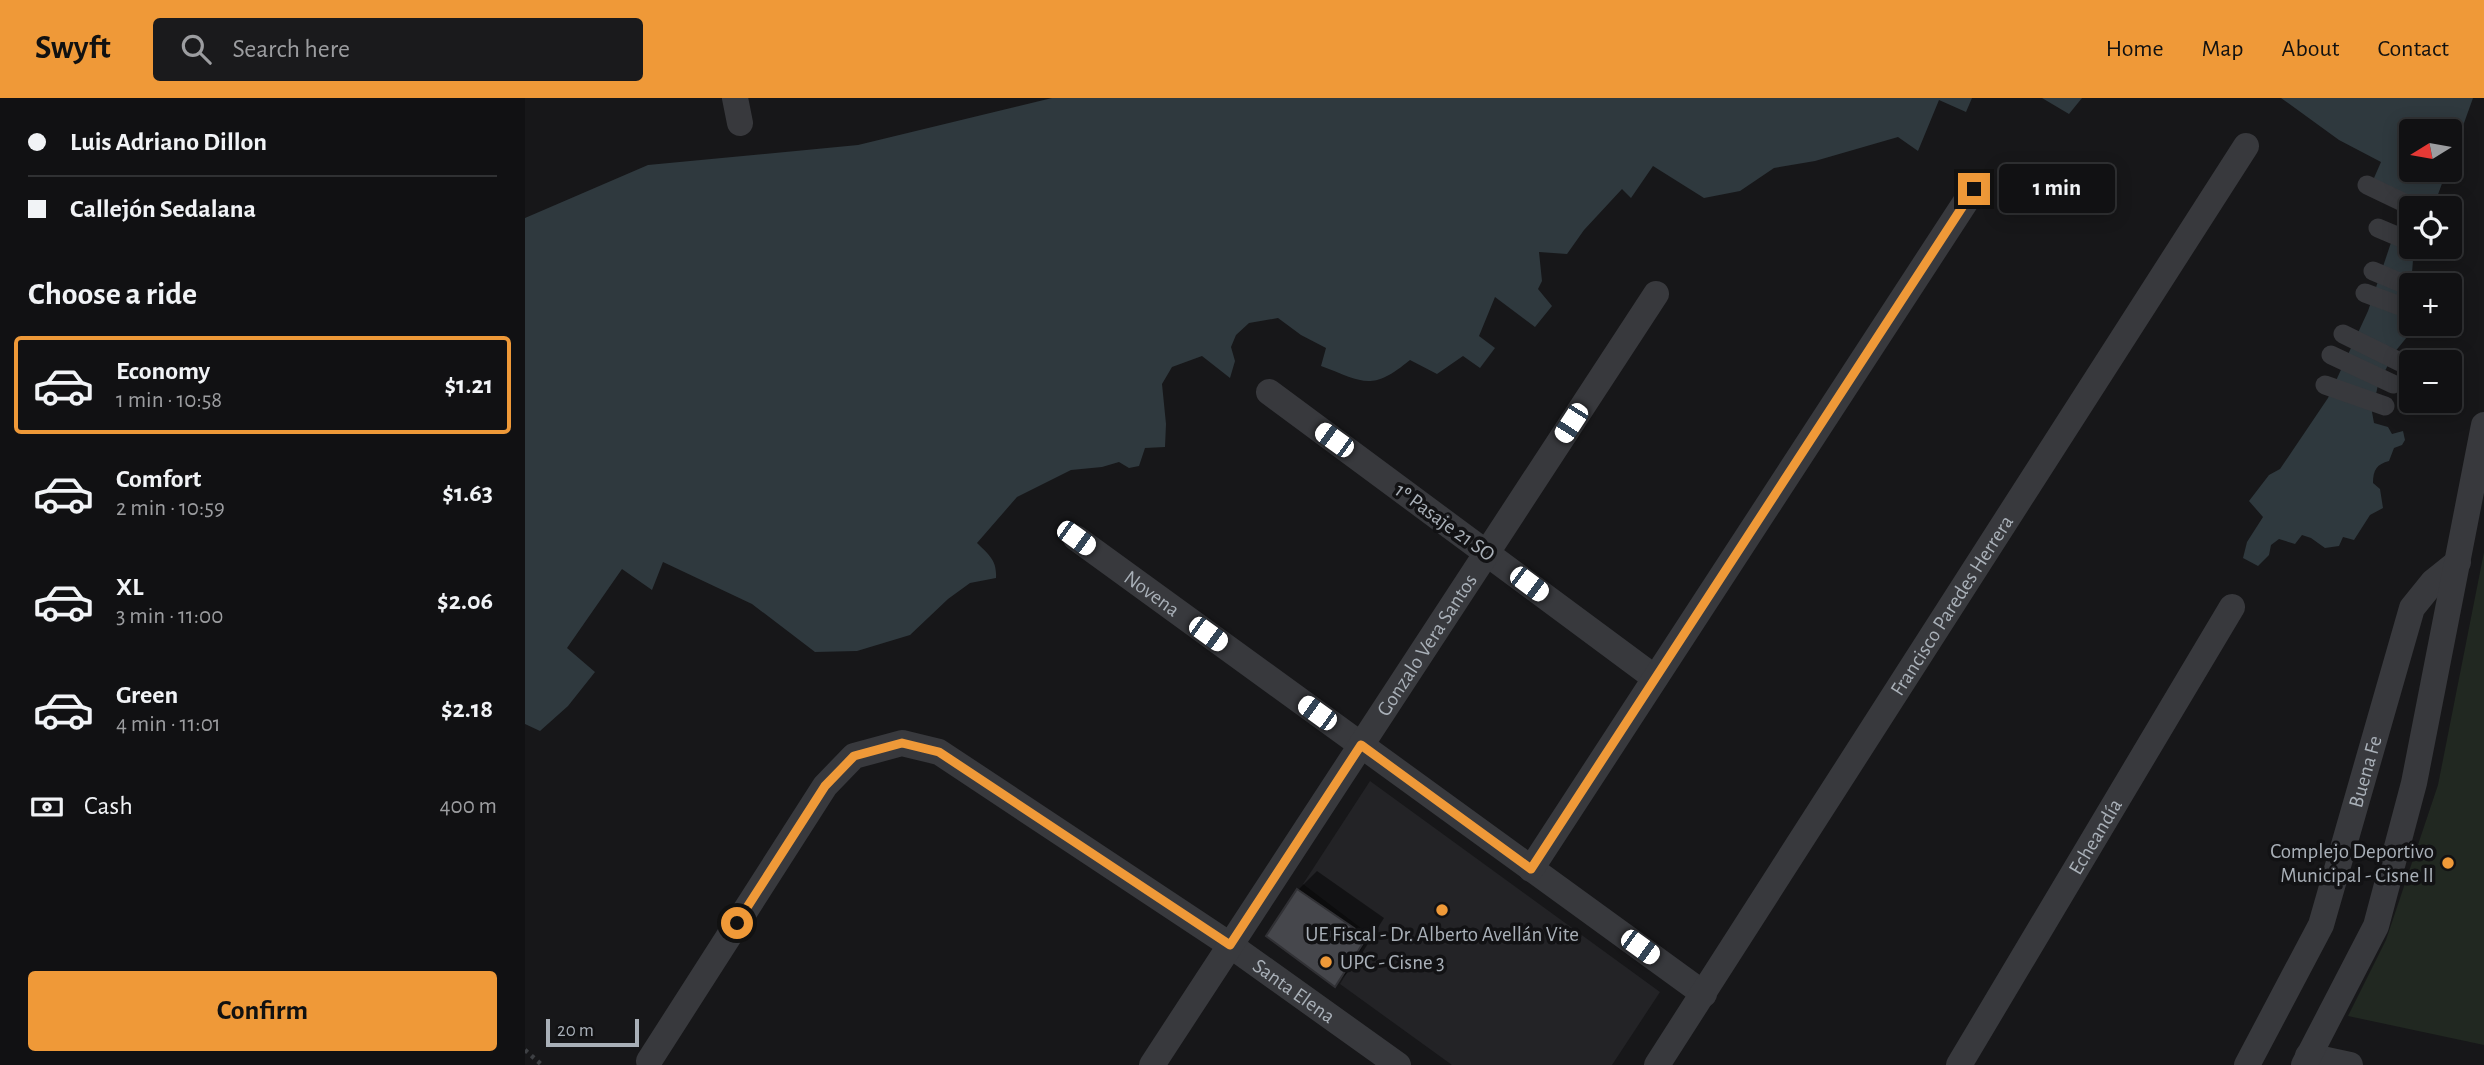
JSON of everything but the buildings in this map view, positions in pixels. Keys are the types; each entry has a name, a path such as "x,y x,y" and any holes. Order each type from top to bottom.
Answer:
{"street":[{"name":"Francisco Paredes Herrera","path":"1657,1065 1705,994 2246,146"},
{"path":"2367,185 2399,200"},
{"path":"1531,869 1974,189"},
{"path":"2378,228 2399,237"},
{"path":"2373,271 2399,282"},
{"path":"2365,293 2399,306"},
{"name":"Gonzalo Vera Santos","path":"1152,1065 1656,294"},
{"path":"2343,334 2399,362"},
{"path":"2331,355 2393,384"},
{"path":"2325,385 2385,407"},
{"name":"1º Pasaje 21 SO","path":"1269,392 1655,678"},
{"path":"2350,1065 2306,1060 2376,926 2414,783 2484,425"},
{"name":"Novena","path":"1076,538 1705,994"},
{"name":"Buena Fe","path":"2247,1065 2321,925 2412,608 2433,582 2458,562"},
{"name":"Echeandía","path":"1959,1065 2232,607"},
{"name":"Santa Elena","path":"649,1061 825,786 854,756 902,743 939,752 1230,945 1398,1065"}],"path":[{"path":"525,1050 542,1065"}],"shaded area":[{"path":"1052,98 1972,98 1966,112 1939,100 1918,151 1898,137 1815,161 1774,168 1740,191 1704,198 1653,166 1631,198 1622,189 1584,230 1567,254 1539,252 1542,281 1538,289 1552,306 1535,327 1495,297 1479,336 1495,348 1480,368 1463,356 1437,374 1410,360 1386,377 1358,380 1321,366 1326,348 1301,335 1278,318 1249,323 1236,335 1231,347 1235,361 1230,378 1202,356 1172,367 1162,384 1165,447 1145,448 1139,466 1129,468 1119,462 1102,467 1071,470 1017,497 977,543 994,562 996,578 970,583 948,599 910,635 857,651 815,652 752,604 663,562 652,590 622,569 567,648 595,672 568,706 540,731 525,724 525,218 648,165 858,145"},
{"path":"2042,98 2082,98 2069,114"},
{"path":"2281,98 2473,98 2462,129 2462,119 2399,119 2399,182 2443,182 2437,196 2399,196 2399,209 2367,194 2381,162 2339,140"},
{"path":"2399,219 2399,259 2413,259 2412,273 2399,273 2399,336 2407,337 2394,353 2378,385 2372,412 2374,423 2388,427 2392,434 2403,431 2405,440 2402,445 2394,448 2389,461 2381,464 2374,474 2373,483 2380,489 2383,508 2370,515 2354,540 2343,537 2339,546 2325,548 2302,535 2295,544 2279,539 2271,545 2269,555 2258,566 2243,558 2247,542 2263,517 2249,501 2269,475 2280,469 2328,398 2368,311"},
{"name":"Complejo Deportivo Municipal - Cisne II","path":"2484,552 2484,1045 2348,1016 2386,940 2438,785"},
{"name":"UE Fiscal - Dr. Alberto Avellán Vite","path":"1370,781 1660,992 1612,1065 1452,1065 1340,984 1370,935 1303,884"}],"place":[{"name":"Complejo Deportivo Municipal - Cisne II","path":"2448,863"},
{"name":"UE Fiscal - Dr. Alberto Avellán Vite","path":"1442,910"},
{"name":"UPC - Cisne 3","path":"1326,962"}],"route":[{"path":"737,923 825,786 854,756 902,743 939,752 1230,945 1361,745 1531,869 1974,189"}]}
